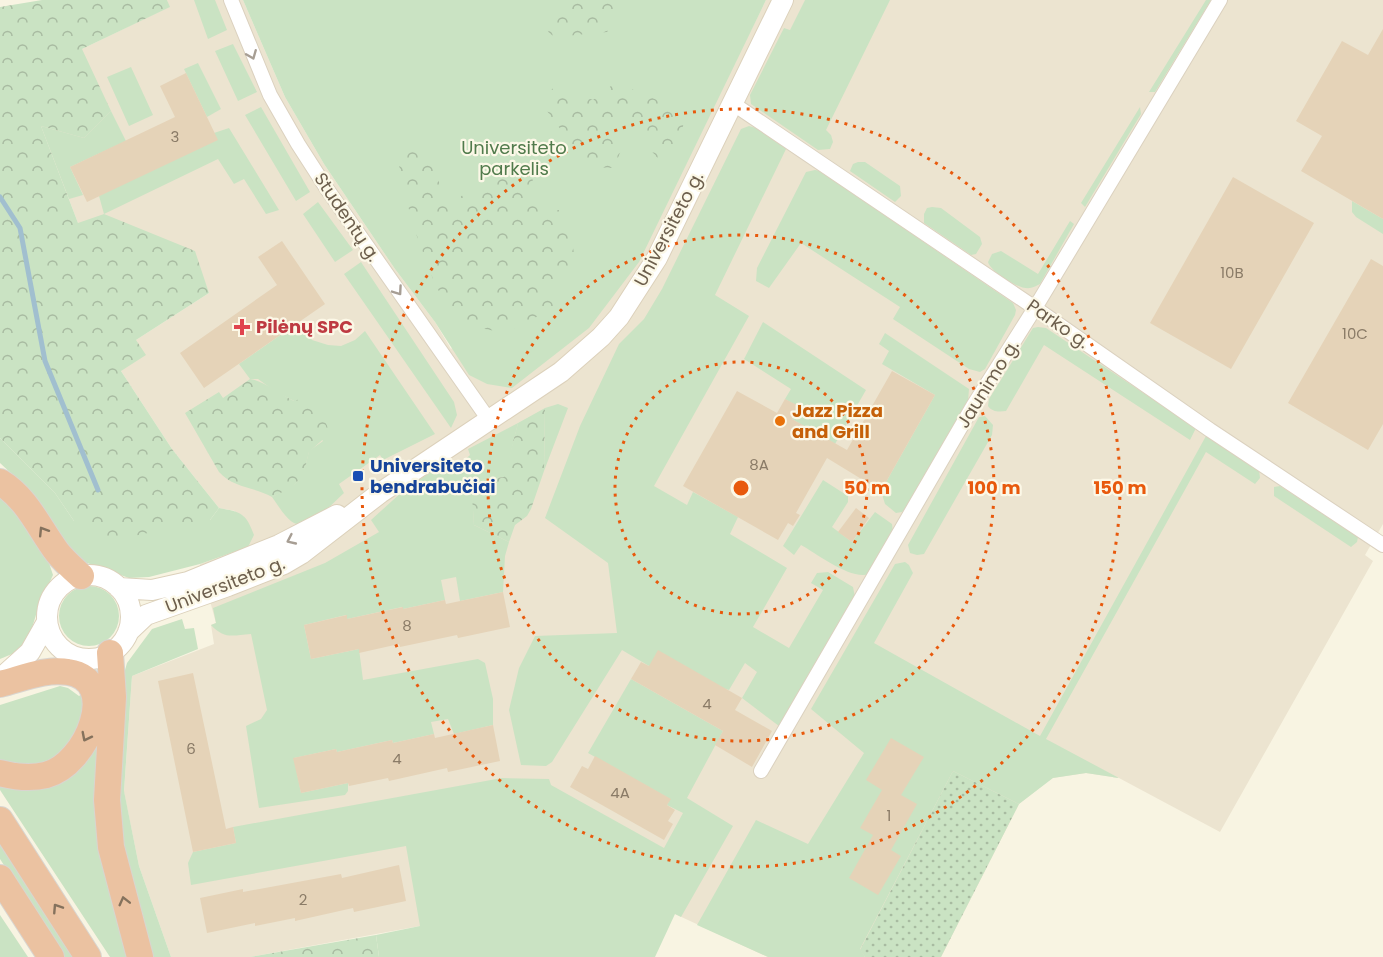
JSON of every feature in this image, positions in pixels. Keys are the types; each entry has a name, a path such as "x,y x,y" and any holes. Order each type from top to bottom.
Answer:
{"highway":[{"path":"0,482 8,487 32,514 56,550 81,576"},
{"path":"110,653 113,697 107,800 111,847 140,957"},
{"path":"0,682 46,672 70,672 88,682 95,697 95,718 85,742 68,763 47,775 16,777 0,773"},
{"path":"0,820 88,957"},
{"path":"0,878 51,957"}],"main road":[{"name":"Universiteto g.","path":"128,632 146,615 284,564 319,542 380,493 581,357 619,317 657,258 783,0"},
{"name":"Universiteto g.","path":"119,588 152,590 189,582 294,538 380,493"},
{"path":"0,682 56,657 71,655 98,658 110,653 121,644 131,621 130,609 119,588 101,577 81,576 69,580 52,598 47,622 51,636 71,655"},
{"path":"0,682 35,646 47,622"}],"street":[{"name":"Studentų g.","path":"231,0 260,75 298,144 489,420"},
{"name":"Jaunimo g.","path":"760,771 973,406 1035,308 1220,0"},
{"name":"Parko g.","path":"732,103 1035,308 1210,430 1383,545"}],"shaded area":[{"path":"167,0 243,0 285,97 324,164 395,269 435,322 451,349 718,96 766,0 1383,0 1383,524 1365,555 1373,561 1220,832 1119,778 1086,773 1052,778 1019,804 941,957 768,957 675,914 420,926 250,957 171,957 139,866 124,792 132,676 214,644 211,625 216,623 200,564 248,547 235,511 219,508 172,449 121,371 136,340 209,293 201,272 78,223 41,126 82,49 169,7"}],"green space":[{"path":"42,0 167,0 170,7 82,49 111,111 84,138 41,126 78,223 104,214 195,251 209,293 136,340 146,355 121,371 172,449 219,508 210,520 110,541 74,521 55,493 0,438 0,7"},
{"path":"194,0 215,0 227,30 208,39"},
{"name":"Universiteto parkelis","path":"243,0 766,0 639,262 589,328 512,388 487,384 469,375 435,322 395,269 324,164 285,97"},
{"path":"561,0 618,0 622,8 607,32 555,37 549,33 546,26"},
{"path":"805,0 890,0 826,130 833,142 830,149 818,150 751,104 750,95 784,28 790,30"},
{"path":"1206,0 1211,0 1155,92 1149,92"},
{"path":"233,44 257,92 238,101 215,51"},
{"path":"198,63 221,109 207,117 184,69"},
{"path":"131,67 153,115 129,126 107,77"},
{"path":"611,86 624,86 686,112 681,136 674,153 660,161 649,148 640,127 626,120 616,126 623,145 614,168 591,167 561,148 561,130 547,111 546,97 553,88 593,100"},
{"path":"261,107 310,192 296,201 245,115"},
{"path":"1140,107 1141,114 1085,207 1081,203"},
{"path":"111,111 126,141 70,167 83,195 69,199 41,126 84,138"},
{"path":"749,126 787,147 715,295 749,316 654,486 687,505 693,492 738,517 730,534 787,568 753,627 789,648 823,590 811,583 817,573 828,572 853,587 855,597 779,726 742,698 757,672 745,663 729,690 649,666 622,650 552,762 546,766 521,765 509,710 519,668 535,636 617,633 608,563 545,518 580,426 619,344 644,319 662,289 741,129"},
{"path":"229,128 279,210 266,214 244,179 234,184 218,159 104,214 99,196 214,133"},
{"path":"413,146 427,149 444,196 450,202 511,170 532,177 539,210 561,210 569,225 577,270 567,270 555,279 554,290 558,306 505,333 480,328 454,312 436,287 412,223 398,161"},
{"path":"865,162 900,186 901,196 895,202 850,171 853,164"},
{"path":"820,171 1013,303 1016,310 1015,315 985,369 980,372 969,369 893,319 900,307 801,243 769,288 756,281 757,268 806,172"},
{"path":"1352,201 1383,219 1383,234 1356,217 1352,212"},
{"path":"318,202 353,250 335,262 303,214"},
{"path":"927,208 941,208 980,237 982,244 976,254 971,255 924,223"},
{"path":"1070,221 1074,224 1040,284 1030,288 1019,286 990,266 988,262 992,254 1001,251 1038,274"},
{"path":"361,262 454,402 457,415 451,428 344,274"},
{"path":"299,322 312,340 328,345 341,346 355,340 365,331 435,434 383,460 380,455 339,484 344,493 327,509 306,523 300,524 288,518 272,497 298,480 302,475 309,451 323,441 294,401 258,379 250,379 239,364"},
{"path":"763,322 866,390 835,444 792,419 799,407 785,399 791,389 744,359"},
{"path":"1033,328 1046,328 1196,428 1190,440 1044,345 1006,411 992,409 988,406 989,399"},
{"path":"885,333 969,389 968,401 908,507 896,513 885,504 881,491 935,395 882,364 889,351 879,344"},
{"path":"250,379 294,401 314,394 330,433 309,452 303,476 291,488 272,497 237,484 219,472 185,413 219,392 223,398"},
{"path":"558,404 568,408 544,471 545,408"},
{"path":"545,408 544,471 531,509 527,516 515,525 509,542 474,525 471,481 504,477 518,423"},
{"path":"985,416 993,425 992,435 924,554 910,553 908,545 979,417"},
{"path":"518,423 505,477 472,481 474,525 509,542 505,556 503,592 460,601 456,577 441,580 445,600 347,619 346,615 304,625 311,659 359,649 363,680 478,659 485,663 493,699 493,725 454,734 448,719 431,722 434,734 393,743 392,740 337,752 336,749 294,758 301,793 348,783 348,791 345,795 259,808 246,726 261,719 267,710 251,634 230,636 216,630 211,625 216,623 213,608 325,563 379,532 371,520 403,491 447,461 456,468 470,455 468,449"},
{"path":"1206,436 1259,470 1260,478 1255,484 1206,452 1046,739 1119,778 1086,773 1053,778 1019,804 953,771 860,949 865,957 768,957 697,925 756,820 808,844 864,753 811,709 895,564 905,562 913,573 874,643 1040,736"},
{"path":"0,438 55,493 74,521 210,520 219,508 242,515 254,535 248,547 200,564 149,577 129,578 76,559 31,492 0,463"},
{"path":"823,480 848,496 848,502 832,527 852,542 875,512 892,524 893,532 869,574 853,574 801,545 794,555 783,546"},
{"path":"1280,486 1358,537 1357,542 1351,547 1274,496 1274,487"},
{"path":"0,494 26,518 48,560 53,575 39,605 28,641 12,654 0,659"},
{"path":"89,586 110,595 119,616 110,637 89,646 68,637 59,616 68,595"},
{"path":"182,619 185,629 194,628 198,649 132,676 124,791 139,866 171,957 151,957 125,865 116,807 123,677 127,663 152,629"},
{"path":"631,679 723,731 687,798 733,826 681,917 675,914 655,957 379,957 376,935 420,926 406,846 191,885 188,863 193,852 236,843 233,827 502,778 549,779 551,785 664,848 683,813 667,805 670,799 588,753"},
{"path":"60,686 68,688 79,696 85,692 80,735 50,763 23,769 0,763 0,705"},
{"path":"103,734 129,957 110,957 0,790 0,783 26,788"},
{"path":"953,771 1019,804 941,957 865,957 860,950"},
{"path":"0,842 75,957 64,957 0,859"},
{"path":"0,915 28,957 0,957"},
{"path":"376,935 379,957 250,957"}],"building":[{"path":"1383,29 1383,219 1301,171 1322,136 1296,121 1342,41 1368,55"},
{"path":"186,73 218,140 87,202 70,167 175,117 160,86"},
{"path":"1233,177 1314,223 1231,369 1150,323"},
{"path":"282,241 325,304 204,388 180,353 277,285 258,257"},
{"path":"1371,259 1383,266 1383,424 1368,450 1288,403"},
{"path":"892,371 935,395 881,491 827,458 796,513 800,515 793,526 788,523 778,540 683,486 737,391 777,413 785,399 799,406 792,419 847,450"},
{"path":"856,508 869,518 852,542 838,532"},
{"path":"503,592 510,627 458,638 457,635 359,653 359,649 311,659 304,625 347,615 347,619 403,607 403,609 445,600 446,604"},
{"path":"658,650 742,698 735,710 772,731 752,767 715,745 723,731 631,679 641,662 649,666"},
{"path":"193,673 226,829 233,827 236,843 193,852 158,681"},
{"path":"493,725 500,761 448,772 447,768 389,781 388,778 349,786 348,783 301,793 293,758 336,749 337,752 392,740 393,743 434,734 435,738"},
{"path":"891,738 924,757 901,795 917,804 891,850 901,856 878,895 849,878 873,835 860,828 882,790 866,780"},
{"path":"595,756 671,799 667,805 675,810 668,821 673,824 664,840 570,787 582,766 588,769"},
{"path":"399,865 406,901 354,912 353,908 295,921 295,918 255,926 255,923 207,933 200,898 341,874 342,878"}],"waterway":[{"path":"0,197 20,228 45,361 98,490"}],"place":[{"name":"Pilėnų SPC","path":"242,327"},
{"name":"Jazz Pizza and Grill","path":"780,421"},
{"name":"Universiteto bendrabučiai","path":"358,476"}]}
